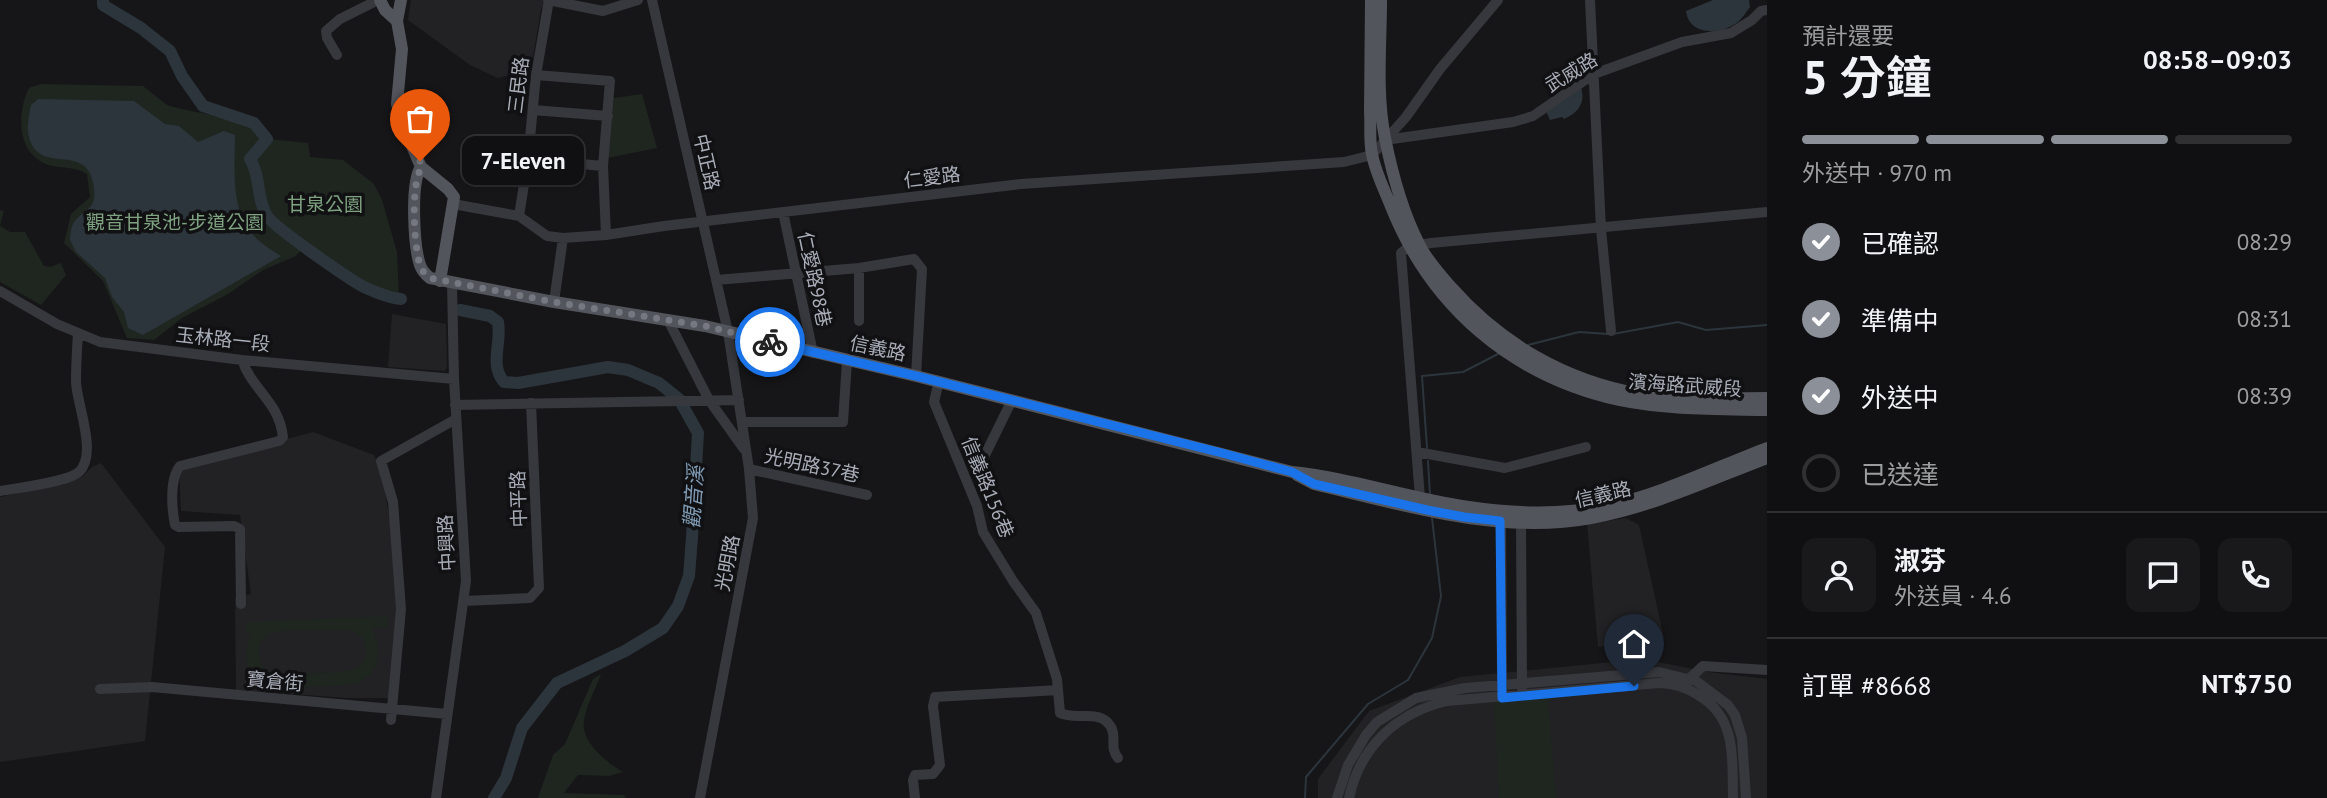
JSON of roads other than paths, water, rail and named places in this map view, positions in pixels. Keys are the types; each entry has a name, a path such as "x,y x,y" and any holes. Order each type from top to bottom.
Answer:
{"main road":[{"path":"379,0 384,10 397,21"},
{"path":"401,0 397,21 402,49 397,104 422,167 452,193 446,282 430,278 419,264 415,204 418,172 422,167"},
{"name":"濱海路武威段","path":"1371,0 1372,155 1414,246 1440,292 1455,309 1521,362 1559,381 1621,400 1669,407 1765,409"},
{"name":"濱海路武威段","path":"1381,0 1380,91 1385,140 1399,196 1414,246 1457,294 1493,329 1540,360 1574,376 1639,394 1765,409"},
{"name":"信義路","path":"446,282 728,332 916,376 1292,472 1319,475 1441,507 1501,516 1570,521 1614,513 1683,492 1767,458"},
{"name":"信義路","path":"1521,517 1609,506 1767,448"}],"street":[{"path":"337,55 326,31 340,19 379,0"},
{"path":"548,0 603,11 638,0"},
{"name":"三民路","path":"519,216 548,0"},
{"name":"中正路","path":"652,0 728,332"},
{"path":"1372,155 1406,117 1440,69 1498,0"},
{"path":"1590,0 1601,229 1611,331"},
{"name":"武威路","path":"1385,140 1513,122 1533,116 1594,74 1682,42 1731,33 1761,11 1767,10"},
{"path":"536,75 610,81 603,166 606,235"},
{"path":"533,110 608,116"},
{"name":"仁愛路","path":"453,204 519,216 547,236 563,238 1021,184 1344,162 1372,155"},
{"path":"528,159 603,166"},
{"name":"仁愛路98巷","path":"783,212 794,274 813,352"},
{"path":"1423,502 1401,253 1414,246 1767,212"},
{"path":"554,302 563,238"},
{"path":"716,280 859,268 914,259 922,269 916,376"},
{"path":"859,268 859,321"},
{"name":"中興路","path":"436,798 466,581 446,282"},
{"name":"玉林路一段","path":"0,291 57,324 100,342 242,360 454,379"},
{"path":"668,320 704,400 745,449"},
{"name":"光明路","path":"700,798 753,518 749,469 728,332"},
{"path":"0,492 66,478 78,473 85,464 88,448 76,384 78,333"},
{"path":"241,604 240,529 234,526 179,527 175,525 173,516 174,479 180,466 279,441 283,437 276,410 247,374 242,360"},
{"path":"744,422 843,422 846,360"},
{"name":"信義路156巷","path":"939,382 934,402 977,506 984,532 1036,613 1051,654 1059,712 1062,715 1098,717 1105,720 1113,733 1111,747 1118,758"},
{"path":"455,405 739,400"},
{"path":"983,459 1012,400"},
{"name":"中平路","path":"463,601 530,598 539,589 531,402"},
{"path":"392,714 401,609 393,502 381,461 456,419"},
{"path":"1417,452 1505,468 1586,446"},
{"name":"光明路37巷","path":"749,469 867,495"},
{"path":"1501,516 1502,698"},
{"path":"1521,517 1522,690"},
{"path":"1689,679 1703,666 1767,670"},
{"path":"1349,798 1370,747 1400,720 1430,705 1447,701 1502,698 1522,690 1659,672 1696,681 1716,694 1735,715 1743,748 1746,798"},
{"path":"1337,798 1348,765 1377,722 1416,698 1440,691 1502,685 1558,694 1659,683 1677,684 1694,691 1711,704 1725,721 1731,746 1733,798"},
{"name":"寶倉街","path":"100,689 152,687 392,714 447,714"},
{"path":"915,798 915,775 933,774 940,765 933,706 936,697 1058,691"}],"waterway":[{"name":"觀音溪","path":"103,0 103,5 141,28 170,51 182,76 203,106 254,123 267,139 250,159 267,216 313,253 364,287 401,299"},
{"name":"觀音溪","path":"460,310 490,316 498,322 497,368 504,382 518,383 608,367 628,370 659,383 679,399 698,433 689,576 678,606 663,628 625,651 557,683 522,728 506,778 494,798"},
{"path":"1613,334 1678,322 1706,330 1767,325"},
{"path":"1528,345 1579,332 1608,334"},
{"path":"1427,448 1422,376 1463,372 1498,354"},
{"path":"1428,461 1430,495"},
{"path":"1305,798 1306,777 1368,704 1408,680 1432,638 1441,596 1432,518"}],"place":[{"name":"7-Eleven","path":"420,161"}],"park label":[{"name":"甘泉公園","path":"325,204"},
{"name":"觀音甘泉池-步道公園","path":"175,222"}]}
